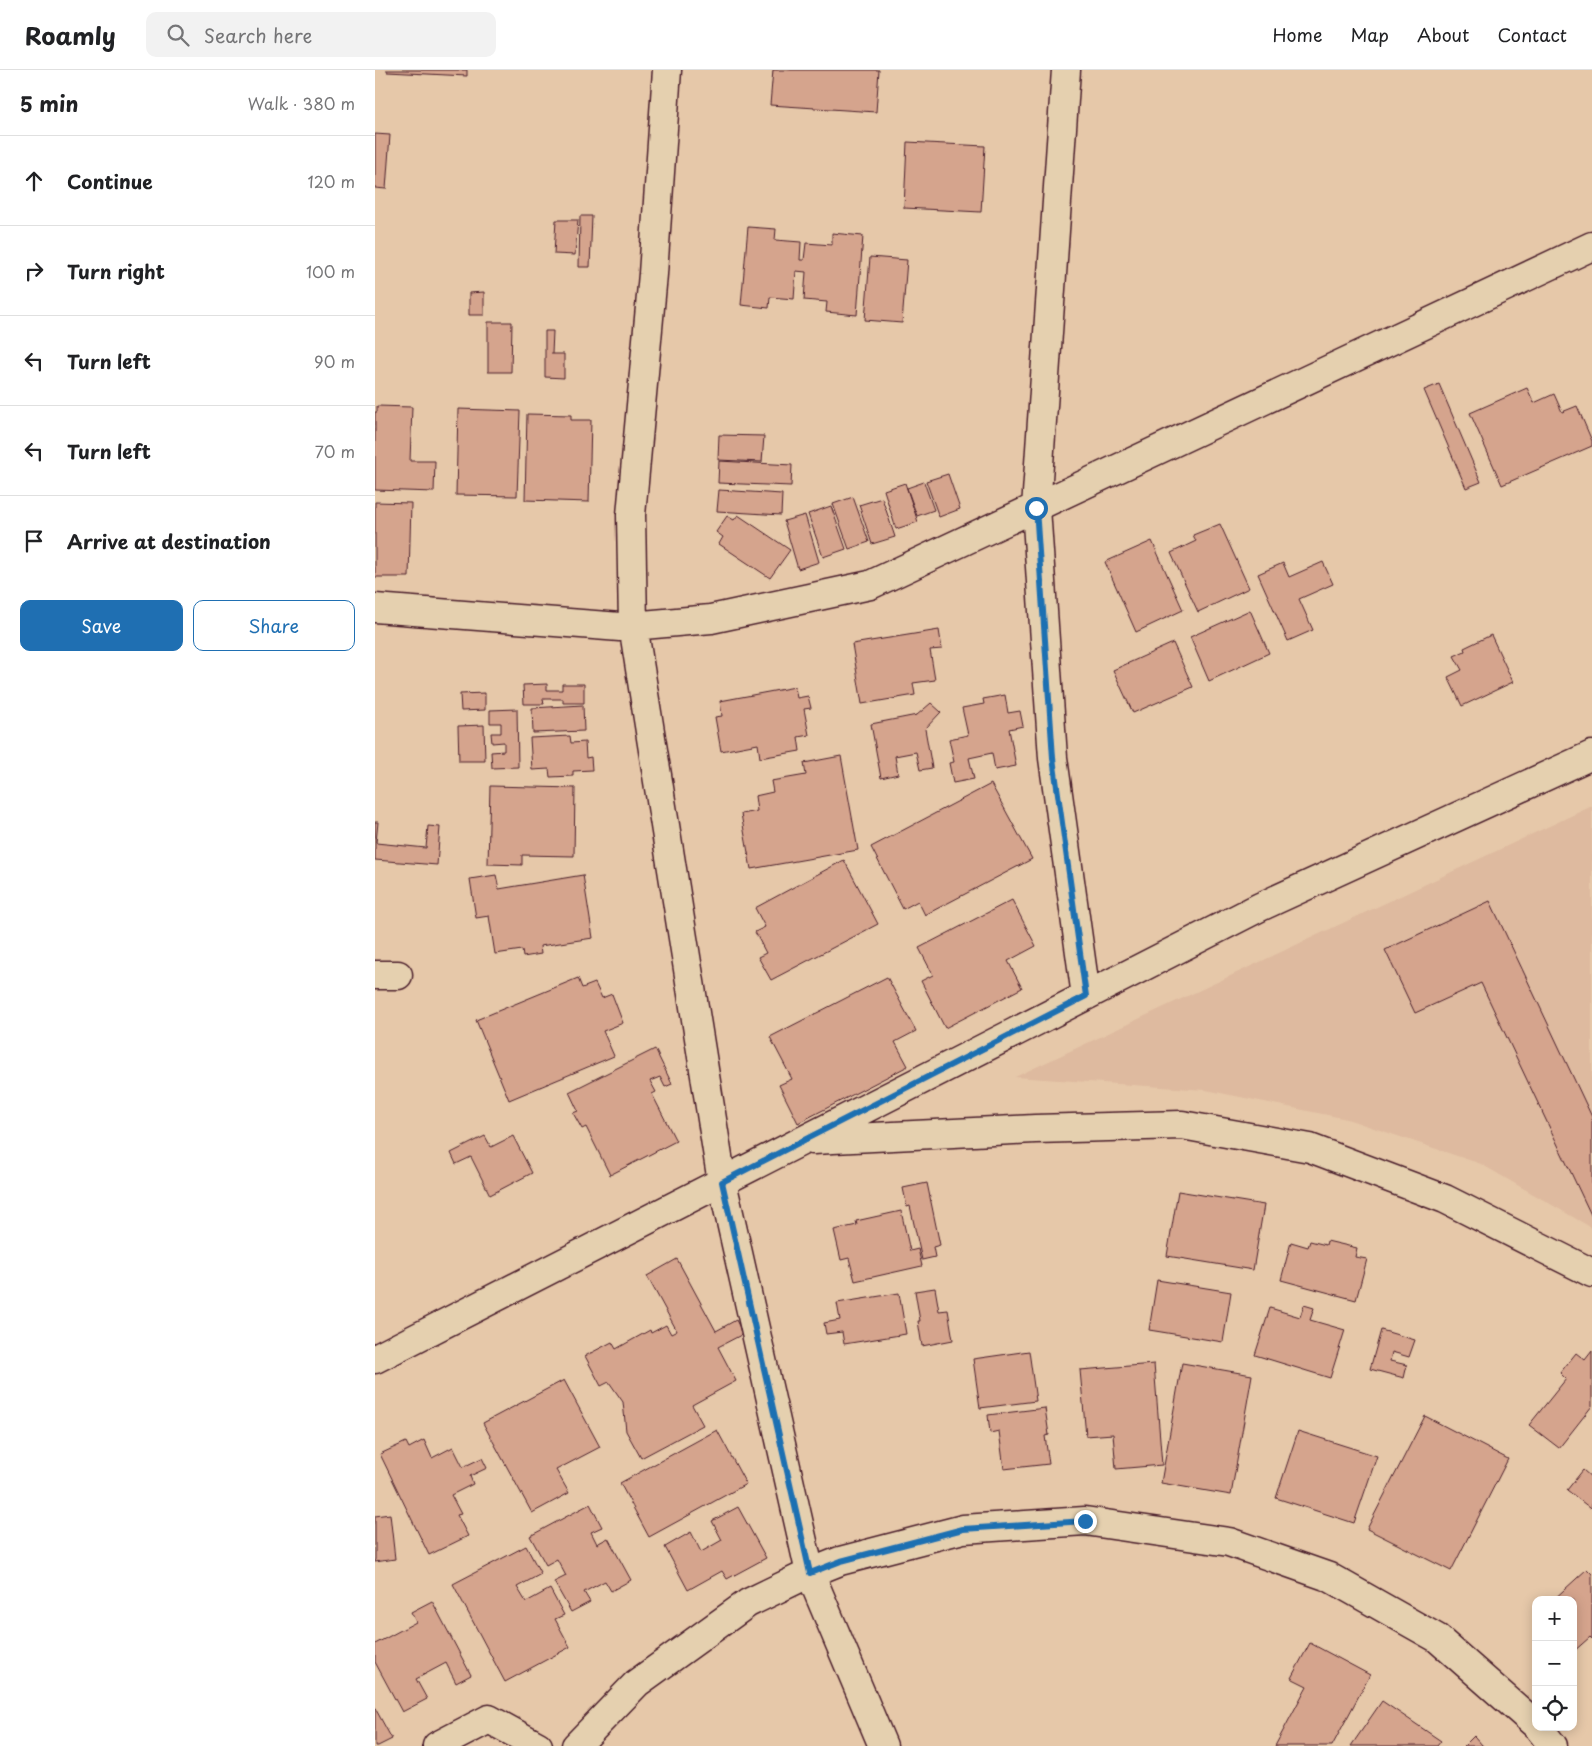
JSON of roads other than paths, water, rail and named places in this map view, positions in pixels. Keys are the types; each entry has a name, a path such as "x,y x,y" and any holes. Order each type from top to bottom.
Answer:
{"street":[{"path":"667,70 653,274 631,515 633,625 722,1182 810,1573 883,1746"},
{"path":"1066,70 1036,508 1053,758 1086,996"},
{"path":"375,608 620,626 711,619 870,586 1592,246"},
{"path":"375,1360 1261,907 1592,755"},
{"path":"803,1141 1182,1125 1310,1148 1445,1199 1592,1273"},
{"path":"576,1746 637,1683 748,1604 810,1573 841,1561 963,1529 1085,1521 1229,1542 1329,1577 1437,1638 1532,1722"},
{"path":"437,1746 489,1719 538,1746"},
{"path":"1541,1731 1553,1746"}]}
